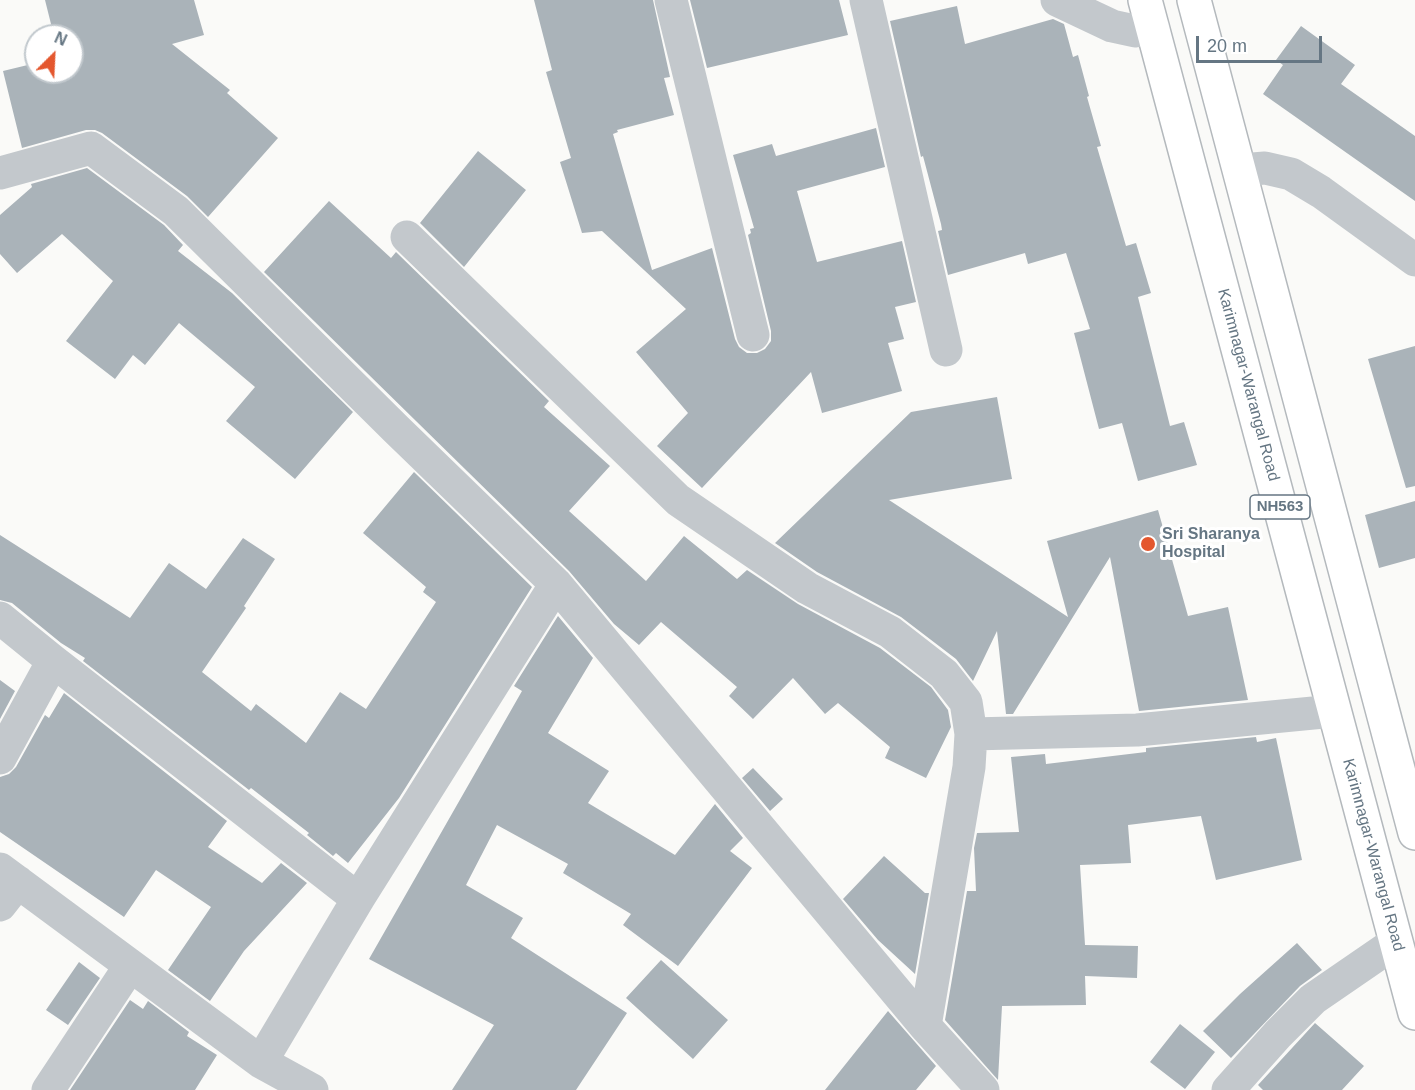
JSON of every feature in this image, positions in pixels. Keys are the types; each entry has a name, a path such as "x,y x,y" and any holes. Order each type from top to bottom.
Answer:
{"highway":[{"name":"NH563","path":"1194,0 1415,833"},
{"name":"Karimnagar-Warangal Road","path":"1149,14 1415,1013"}],"street":[{"path":"671,0 753,335"},
{"path":"866,0 946,350"},
{"path":"1057,0 1112,26 1135,31 1149,14"},
{"path":"0,173 91,148 176,211 556,584 925,1026 983,1090"},
{"path":"1240,170 1265,168 1291,174 1321,192 1415,261"},
{"path":"407,237 678,500 807,588 890,632 944,674 966,702 971,734 969,768 925,1026"},
{"path":"261,1062 358,899 556,584"},
{"path":"0,618 358,899"},
{"path":"0,758 53,661"},
{"path":"971,734 1137,730 1334,711"},
{"path":"6,886 130,966 261,1062 312,1090"},
{"path":"1228,1090 1313,999 1396,942"},
{"path":"48,1090 130,966"}],"building":[{"path":"45,0 194,0 204,35 172,44 230,90 227,93 278,138 208,217 187,196 95,130 86,130 22,148 3,71 24,66 24,84 84,84 84,24 51,24"},
{"path":"534,0 653,0 670,77 664,78 674,115 617,130 618,132 613,134 652,270 712,248 735,339 739,347 747,353 757,353 765,349 771,341 771,331 748,235 751,233 750,229 754,228 733,155 772,144 776,156 876,128 885,167 797,191 817,262 902,241 916,302 895,307 904,339 888,343 902,391 822,413 811,372 702,488 657,446 688,413 636,352 686,309 602,231 582,233 560,162 571,158 546,72 552,70"},
{"path":"690,0 839,0 848,35 707,68"},
{"path":"957,6 965,44 1053,19 1064,24 1073,57 1078,55 1101,146 1097,147 1126,246 1136,243 1151,293 1138,297 1170,426 1184,422 1197,465 1138,481 1122,423 1099,429 1074,333 1090,329 1066,253 1028,264 1025,253 948,275 938,231 942,230 941,224 923,156 921,157 890,21"},
{"path":"1301,26 1355,65 1341,84 1415,136 1415,201 1263,94 1283,65 1276,60"},
{"path":"478,151 526,190 464,267 420,223"},
{"path":"87,168 164,225 183,245 178,251 232,293 353,412 295,479 226,421 255,387 179,323 145,365 133,355 115,379 66,341 113,281 62,234 17,273 0,254 0,215 32,187 31,184"},
{"path":"329,201 391,258 396,252 549,401 544,407 610,466 569,511 646,581 684,536 737,579 747,570 798,604 880,648 931,687 948,710 951,727 926,778 885,758 890,747 838,703 825,714 793,678 753,719 729,696 737,687 661,622 639,645 614,624 569,571 264,272"},
{"path":"1415,346 1415,486 1406,488 1368,359"},
{"path":"997,397 1012,479 889,500 1068,617 1047,541 1158,510 1188,616 1228,607 1248,700 1139,711 1110,557 1013,714 1006,714 997,631 973,681 956,659 901,617 817,572 775,543 911,412"},
{"path":"414,472 532,587 399,798 348,863 336,853 333,856 307,835 309,833 251,788 249,790 83,661 85,658 61,643 12,603 0,600 0,535 130,618 169,563 206,589 243,538 275,559 244,606 246,608 202,672 251,711 256,704 306,743 340,692 366,709 436,602 423,592 426,587 363,533"},
{"path":"1415,501 1415,558 1379,568 1365,515"},
{"path":"558,616 593,658 548,733 609,771 588,803 675,855 715,804 743,838 730,851 752,868 678,966 623,925 631,914 563,873 568,864 497,825 466,885 523,918 511,938 627,1013 576,1090 452,1090 494,1025 369,959 522,691 514,686"},
{"path":"0,680 15,691 0,719"},
{"path":"64,693 227,821 208,847 262,883 281,863 307,883 244,951 210,1001 168,970 211,907 156,870 124,917 0,832 0,777 9,774 16,767 45,715 49,718"},
{"path":"1256,737 1257,742 1276,738 1302,860 1216,880 1201,816 1128,825 1131,863 1080,865 1085,945 1138,946 1137,978 1085,976 1086,1005 1002,1006 998,1080 945,1020 967,891 976,891 974,848 977,833 1019,832 1011,757 1045,754 1046,764 1146,752 1146,748"},
{"path":"753,768 783,799 770,811 742,778"},
{"path":"884,856 925,893 929,893 915,974 878,940 843,899"},
{"path":"1297,943 1322,970 1300,986 1231,1058 1203,1031"},
{"path":"661,960 728,1020 693,1059 626,998"},
{"path":"79,962 100,978 68,1025 46,1010"},
{"path":"130,1000 143,1009 148,1001 189,1032 187,1036 217,1055 195,1090 70,1090"},
{"path":"888,1011 936,1066 916,1090 825,1090"},
{"path":"1315,1023 1364,1066 1342,1090 1263,1090 1258,1085"},
{"path":"1180,1024 1215,1052 1185,1089 1150,1062"}],"place":[{"name":"Sri Sharanya Hospital","path":"1148,544"}]}
